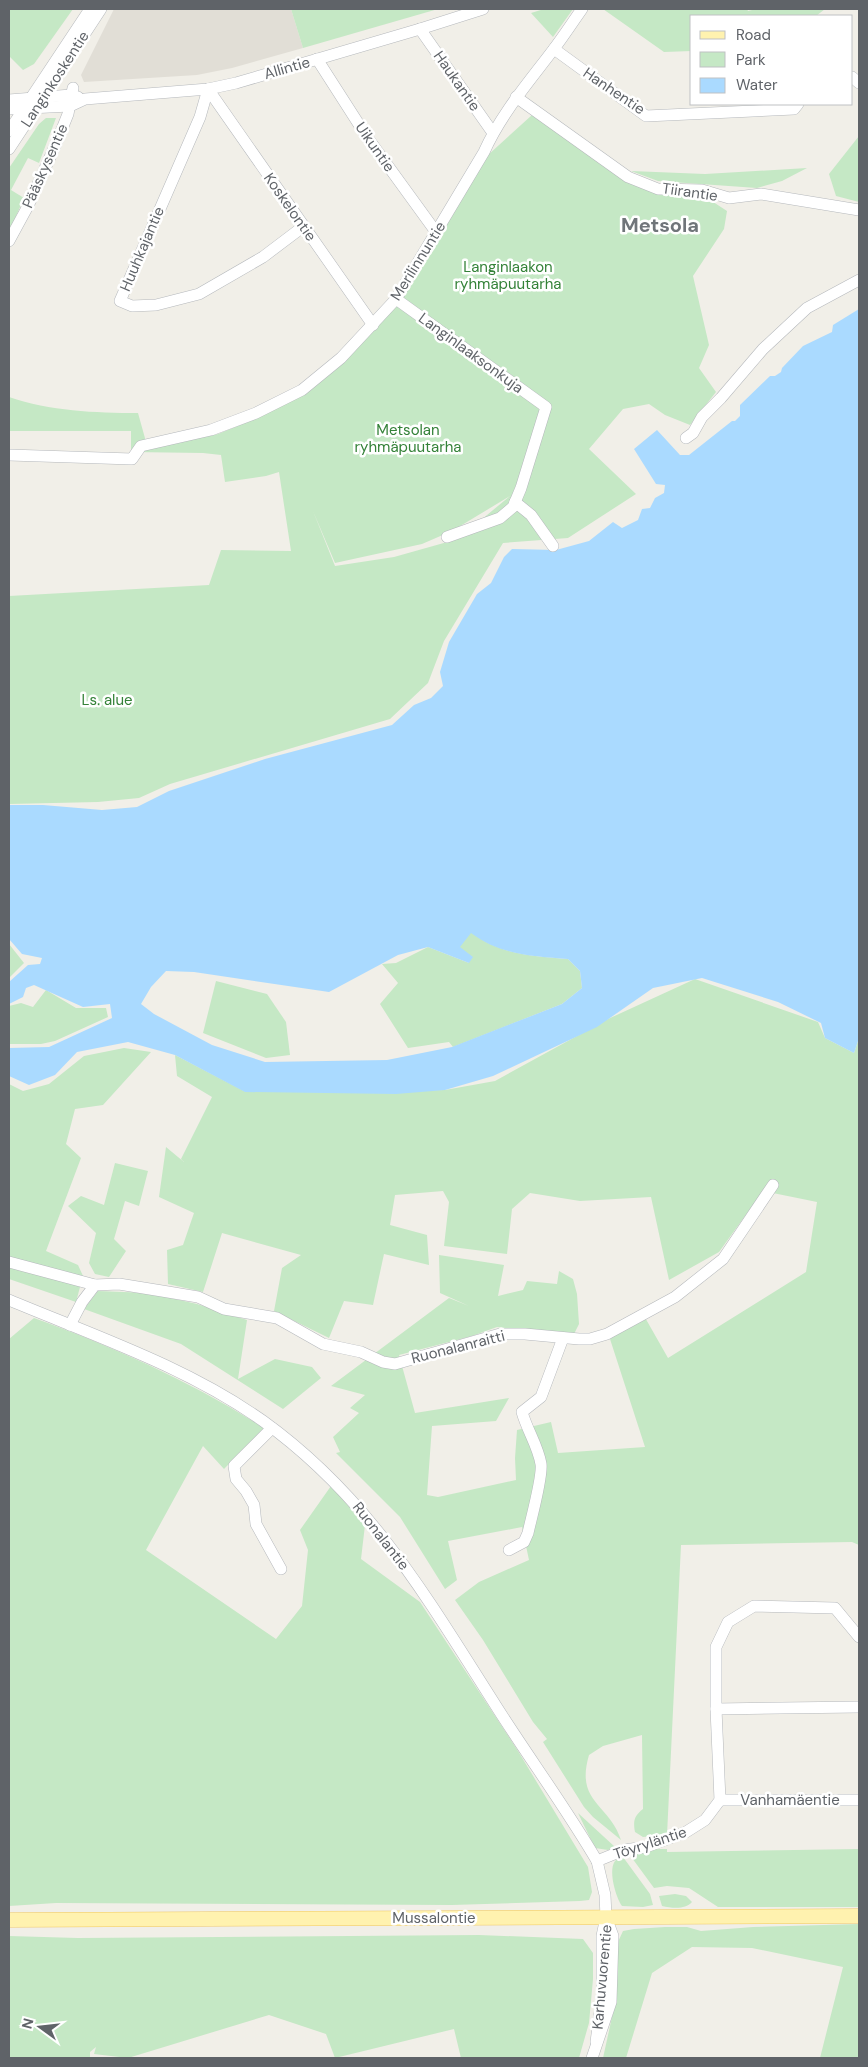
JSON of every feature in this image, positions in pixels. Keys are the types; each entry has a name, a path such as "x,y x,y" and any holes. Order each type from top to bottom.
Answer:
{"main road":[{"name":"Mussalontie","path":"9,1920 859,1916"}],"street":[{"name":"Langinkoskentie","path":"9,149 33,103 90,9"},
{"name":"Langinkoskentie","path":"9,131 66,62 101,9"},
{"name":"Allintie","path":"9,109 71,96 85,99 208,89 317,60 482,9"},
{"name":"Merilinnuntie","path":"9,455 132,459 141,446 211,430 256,413 302,390 342,358 396,299 516,97 554,49 582,9"},
{"name":"Haukantie","path":"420,29 493,133"},
{"name":"Hanhentie","path":"554,49 646,116 794,108 797,105"},
{"name":"Uikuntie","path":"317,60 367,137 436,232"},
{"path":"66,62 66,79 71,96"},
{"name":"Koskelontie","path":"208,89 373,325"},
{"name":"Huuhkajantie","path":"208,89 200,117 120,301 132,306 156,304 199,294 262,257 304,226"},
{"name":"Pääskysentie","path":"9,241 46,170 68,114 71,96"},
{"name":"Tiirantie","path":"516,97 628,176 658,188 702,190 729,198 760,194 859,210"},
{"name":"Allintie","path":"9,100 33,103"},
{"path":"686,438 693,433 702,417 763,349 808,308 859,280"},
{"name":"Langinlaaksonkuja","path":"396,299 546,407 535,446 515,502"},
{"path":"447,537 500,518 513,507 515,502 530,516 554,546"},
{"name":"Ruonalanraitti","path":"9,1262 95,1285 119,1284 198,1297 224,1309 276,1318 323,1344 361,1352 383,1362 395,1364 500,1334 590,1339 607,1334 675,1297 723,1259 773,1186"},
{"path":"70,1325 82,1302 95,1285"},
{"name":"Ruonalantie","path":"9,1300 197,1381 229,1399 272,1428 317,1465 341,1488 383,1535 436,1612 597,1861 604,1887 606,1917"},
{"path":"508,1550 524,1542 528,1533 541,1467 539,1455 527,1430 522,1412 541,1397 562,1345 563,1338"},
{"path":"272,1428 234,1466 236,1479 254,1505 256,1524 281,1569"},
{"path":"720,1800 716,1709 716,1647 728,1622 754,1606 835,1608 859,1637"},
{"path":"716,1709 859,1708"},
{"name":"Töyryläntie","path":"597,1861 624,1850 646,1846 686,1832 706,1820 720,1800"},
{"name":"Vanhamäentie","path":"720,1800 859,1800"},
{"name":"Karhuvuorentie","path":"592,2058 602,1996 602,1936 606,1917"}],"shaded area":[{"path":"114,9 291,9 303,48 232,68 197,75 84,82 81,75"}],"green space":[{"path":"9,9 73,9 34,64 23,70 9,56"},
{"path":"291,9 438,9 303,48"},
{"path":"544,9 573,9 553,37 531,13"},
{"path":"603,9 747,9 748,11 756,9 825,9 817,15 690,15 690,51 664,52"},
{"path":"532,115 626,182 701,194 727,211 724,229 693,276 709,345 699,368 716,392 690,425 665,415 649,404 623,409 589,449 636,494 568,538 503,543 444,641 428,683 390,719 170,784 139,798 98,802 9,804 9,596 209,585 221,550 291,551 279,472 266,476 225,482 221,455 131,452 131,431 9,431 9,397 56,408 138,413 148,449 218,434 257,418 304,394 401,299 488,155","holes":["510,496 458,539 394,557 335,566 313,511 335,563 422,544 452,531"]},
{"path":"46,118 56,118 39,163 28,158 11,190 24,198 9,232 9,168 39,124"},
{"path":"859,136 859,202 836,196 829,174"},
{"path":"807,168 782,181 757,188 658,181 631,171 705,174"},
{"path":"471,932 482,940 505,950 568,959 580,971 582,988 562,1004 453,1047 449,1042 408,1048 380,1004 398,983 382,964 396,963 428,947 469,963 459,947"},
{"path":"9,944 24,963 9,978"},
{"path":"695,979 818,1022 825,1038 854,1053 859,1038 859,1545 852,1542 681,1545 667,1835 643,1837 635,1832 635,1819 643,1809 642,1735 603,1746 589,1755 586,1783 595,1802 616,1828 621,1840 584,1807 543,1742 547,1739 533,1722 483,1640 455,1600 479,1582 529,1560 522,1527 448,1541 457,1580 445,1589 400,1517 336,1453 340,1452 333,1437 359,1413 350,1408 365,1395 331,1386 449,1298 469,1306 440,1293 439,1255 504,1265 498,1296 523,1290 527,1281 557,1284 559,1271 573,1279 577,1294 579,1324 573,1336 497,1327 472,1336 399,1355 415,1413 509,1398 496,1421 432,1426 427,1495 438,1497 516,1480 517,1430 551,1422 558,1453 645,1447 610,1339 643,1314 668,1358 806,1272 817,1202 763,1191 719,1252 669,1280 651,1197 580,1201 530,1193 512,1209 507,1254 444,1246 449,1202 443,1191 395,1195 390,1225 427,1235 429,1265 384,1254 373,1305 344,1301 329,1338 274,1311 282,1268 301,1255 222,1233 203,1292 168,1284 167,1250 183,1245 194,1213 159,1197 166,1147 184,1162 181,1159 212,1097 177,1076 175,1055 246,1092 445,1090 495,1081 608,1019"},
{"path":"216,981 267,994 286,1022 290,1055 266,1058 203,1033"},
{"path":"46,990 76,1008 106,1008 108,1017 55,1041 41,1044 9,1044 9,1006 21,1003 33,1007"},
{"path":"124,1048 151,1052 103,1105 75,1109 66,1144 81,1158 46,1251 78,1265 83,1276 76,1302 9,1279 9,1084 23,1091 49,1084 84,1056"},
{"path":"115,1163 148,1171 139,1206 125,1201 114,1239 126,1251 109,1277 95,1274 89,1263 96,1233 68,1206 81,1196 104,1205"},
{"path":"98,1291 149,1293 197,1304 247,1320 238,1379 275,1359 312,1367 321,1378 283,1409 181,1344 84,1309"},
{"path":"34,1318 123,1353 209,1395 264,1428 224,1469 203,1446 146,1550 276,1639 302,1606 308,1550 300,1530 331,1486 365,1525 361,1559 420,1602 518,1751 588,1867 592,1892 589,1900 452,1905 56,1903 9,1906 9,1339"},
{"path":"578,1813 615,1847 608,1850 595,1848"},
{"path":"667,1849 667,1852 859,1849 859,1907 718,1907 689,1888 667,1886 654,1888 632,1858 642,1851"},
{"path":"623,1857 650,1894 653,1905 643,1907 622,1906 615,1890 612,1869 616,1860"},
{"path":"675,1894 686,1896 692,1902 682,1907 662,1906 659,1896"},
{"path":"859,1924 859,2058 820,2058 843,1967 752,1948 692,1947 652,1973 626,2058 603,2058 617,1994 617,1944 623,1931 665,1927 687,1927 701,1931 753,1927"},
{"path":"479,1935 583,1939 593,1953 593,1979 589,2023 579,2058 461,2058 454,2029 335,2058 326,2034 269,2015 128,2058 94,2054 96,2047 90,2052 90,2058 9,2058 9,1936 78,1938"}],"water":[{"path":"859,309 859,1038 854,1053 825,1038 821,1023 778,1002 702,978 653,988 597,1027 493,1076 445,1090 396,1094 245,1092 175,1055 128,1042 77,1052 55,1075 29,1085 9,1076 9,1048 49,1047 112,1018 110,1004 83,1007 34,985 26,988 23,997 9,1004 9,982 28,965 40,964 42,958 22,954 9,939 9,805 43,805 102,810 137,807 169,791 265,759 392,725 414,705 431,698 443,686 440,672 449,642 477,594 491,583 504,557 512,549 556,550 589,541 613,522 622,528 638,520 642,509 650,508 655,498 664,493 665,485 656,484 634,449 657,430 680,455 689,455 732,421 735,421 740,416 740,405 770,376 775,376 781,372 782,368 803,346 832,332 833,325","holes":["471,933 493,946 517,953 568,959 580,971 582,988 562,1004 452,1047 387,1060 265,1062 212,1045 154,1014 141,1004 151,987 166,971 194,972 329,992 398,955 428,947 469,963 473,957 460,947"]}],"district":[{"name":"Metsola","path":"660,225"}],"park label":[{"name":"Langinlaakon ryhmäpuutarha","path":"508,276"},
{"name":"Metsolan ryhmäpuutarha","path":"408,438"},
{"name":"Ls. alue","path":"107,700"}]}
